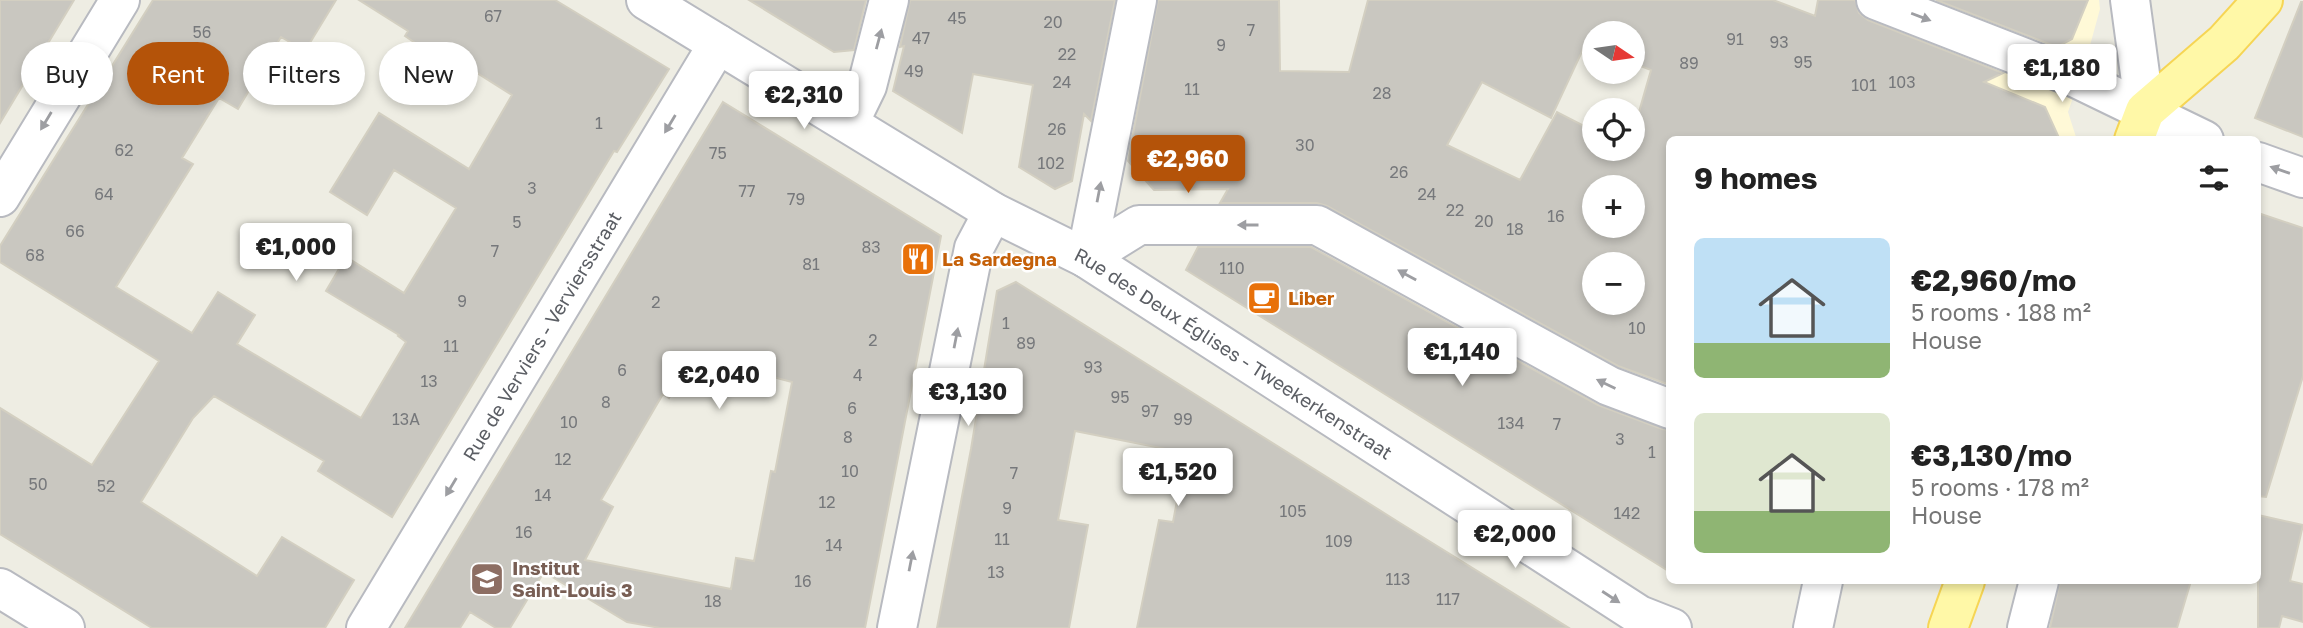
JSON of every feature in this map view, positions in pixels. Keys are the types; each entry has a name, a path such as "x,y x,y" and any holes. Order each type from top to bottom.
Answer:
{"main road":[{"path":"2140,126 2224,43 2263,0"},
{"path":"1948,628 1964,584"}],"street":[{"path":"0,197 120,0"},
{"name":"Rue des Deux Églises - Tweekerkenstraat","path":"646,0 993,212 1086,258 1639,615 1672,628"},
{"path":"849,123 867,86 889,0"},
{"path":"1086,258 1137,0"},
{"path":"1876,0 2076,78 2140,126 2186,136"},
{"path":"2130,0 2140,126"},
{"name":"Rue de Verviers - Verviersstraat","path":"366,628 718,44"},
{"path":"2261,163 2303,178"},
{"path":"897,628 974,247 993,212"},
{"path":"1086,258 1139,225 1317,225 1609,387 1666,408"},
{"path":"1812,628 1822,584"},
{"path":"2027,628 2038,584"},
{"path":"0,589 65,628"}],"shaded area":[{"path":"1958,0 2099,0 2100,9 2086,60 2068,112 2076,136 1907,136"}],"building":[{"path":"0,0 74,0 49,42 21,42 21,88 0,123"},
{"path":"153,0 336,0 310,42 290,42 281,37 278,42 243,42 243,101 238,109 229,104 229,42 127,42 127,105 215,105 182,158 193,164 116,287 192,333 218,292 255,315 237,344 361,418 406,342 399,335 326,291 346,257 404,293 456,208 394,170 367,215 330,192 379,113 469,169 512,95 478,74 478,42 414,42 405,36 408,31 359,0 555,0 669,69 617,152 614,151 392,517 318,471 324,461 214,396 193,418 141,502 257,576 282,537 354,580 325,628 152,628 0,534 0,408 92,465 159,361 0,262 0,246 88,105 113,105 113,64"},
{"path":"749,0 866,0 854,50 834,52"},
{"path":"910,0 1115,0 1091,121 1084,114 1072,181 1055,189 1019,167 1033,85 973,74 962,133 893,91 904,46 900,47"},
{"path":"1158,0 1279,0 1280,71 1349,72 1368,0 1773,0 1815,16 1818,0 1855,0 1859,13 1868,20 2003,73 1984,82 2045,107 2058,136 1666,136 1666,384 1618,366 1327,206 1317,203 1220,203 1228,189 1154,190 1128,161"},
{"path":"1936,0 2088,0 2072,39 2057,47"},
{"path":"2303,2 2303,137 2255,118"},
{"path":"723,102 941,236 865,628 660,628 627,622 544,572 510,628 496,628 470,612 460,628 405,628","holes":["706,360 792,382 754,561 736,558 731,589 585,560 613,507 601,500 663,394 669,398 677,383 689,390"]},
{"path":"2261,214 2303,228 2303,376 2266,497 2261,496"},
{"path":"1198,247 1311,247 1598,405 1666,430 1666,570 1186,270"},
{"path":"1016,282 1569,628 1137,628 1159,520 1173,522 1186,453 1075,431 1058,520 1088,525 1069,628 937,628 997,291"},
{"path":"2261,516 2303,525 2290,581 2303,584 2303,622 2282,616 2279,628 2258,628"},
{"path":"2059,584 2190,584 2177,628 2050,628"}],"place":[{"name":"La Sardegna","path":"918,259"},
{"name":"Liber","path":"1264,298"},
{"name":"Institut Saint-Louis 3","path":"487,579"}]}
